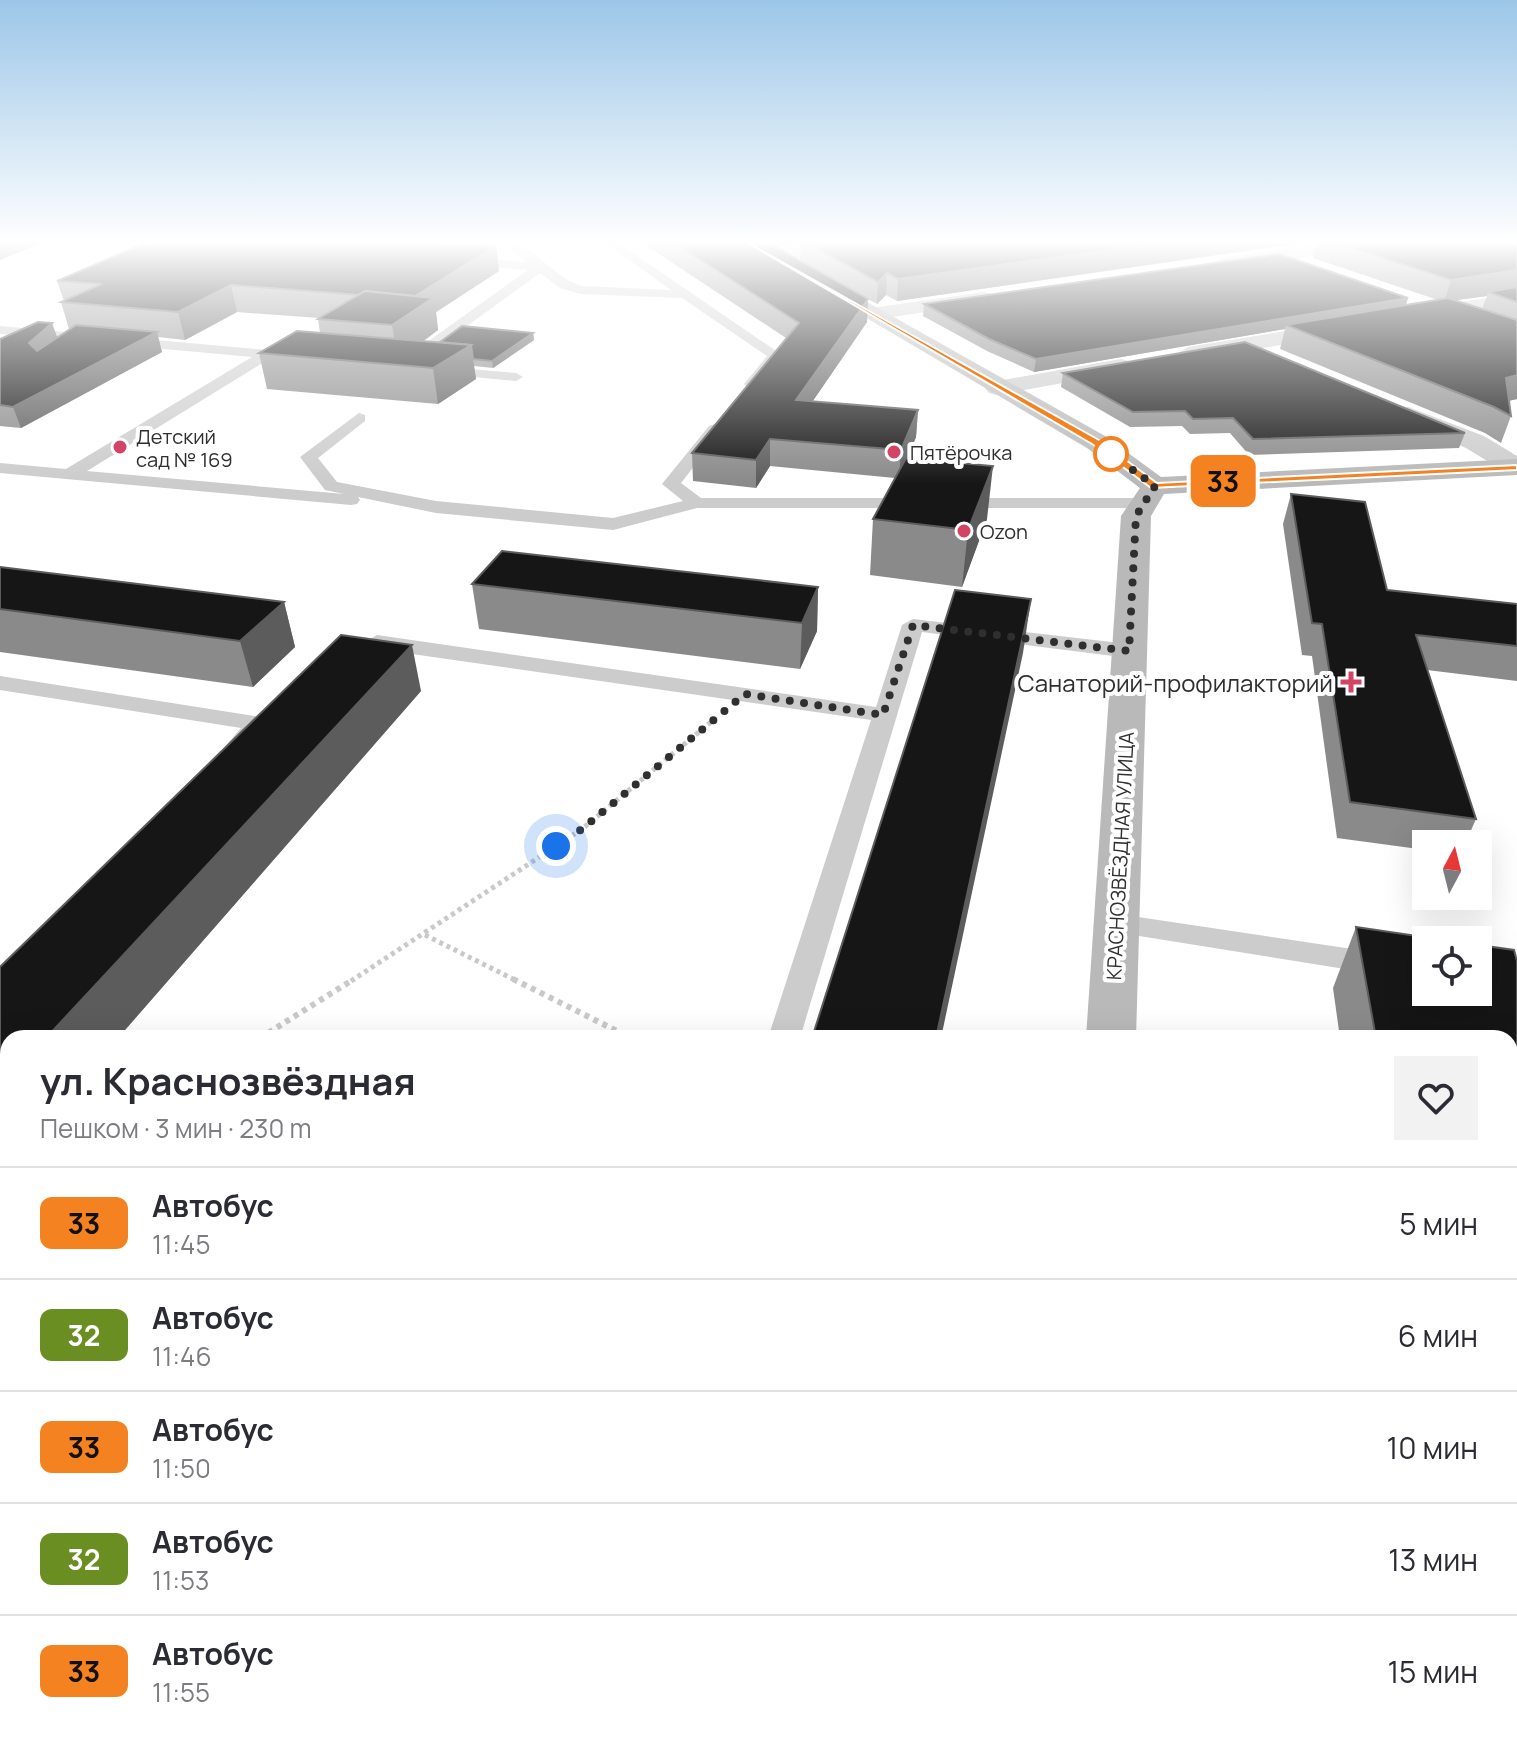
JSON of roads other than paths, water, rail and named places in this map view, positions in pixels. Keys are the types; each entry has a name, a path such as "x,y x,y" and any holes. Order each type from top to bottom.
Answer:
{"street":[{"path":"884,321 1096,442 1150,494 1517,467"},
{"path":"1471,321 1479,324"},
{"path":"997,388 1364,324"},
{"path":"1242,345 1286,363"},
{"path":"1388,406 1475,442 1517,467"},
{"name":"КРАСНОЗВЁЗДНАЯ УЛИЦА","path":"1111,1030 1136,516 1150,494"}],"lane":[{"path":"460,321 394,366 516,377"},
{"path":"697,503 671,484 775,355 725,321"},
{"path":"0,330 312,358"},
{"path":"56,355 78,337"},
{"path":"68,475 267,354"},
{"path":"359,418 309,457 331,486 436,507"},
{"path":"0,468 613,524 697,503 1150,494"},
{"path":"786,1030 913,625 1129,651"},
{"path":"347,638 883,715"},
{"path":"1,685 266,718 226,756"},
{"path":"1118,924 1412,969"}],"place":[{"name":"Детский сад № 169","path":"120,447"},
{"name":"Пятёрочка","path":"894,452"},
{"name":"Ozon","path":"964,531"},
{"name":"Cанаторий-профилакторий","path":"1351,682"}]}
